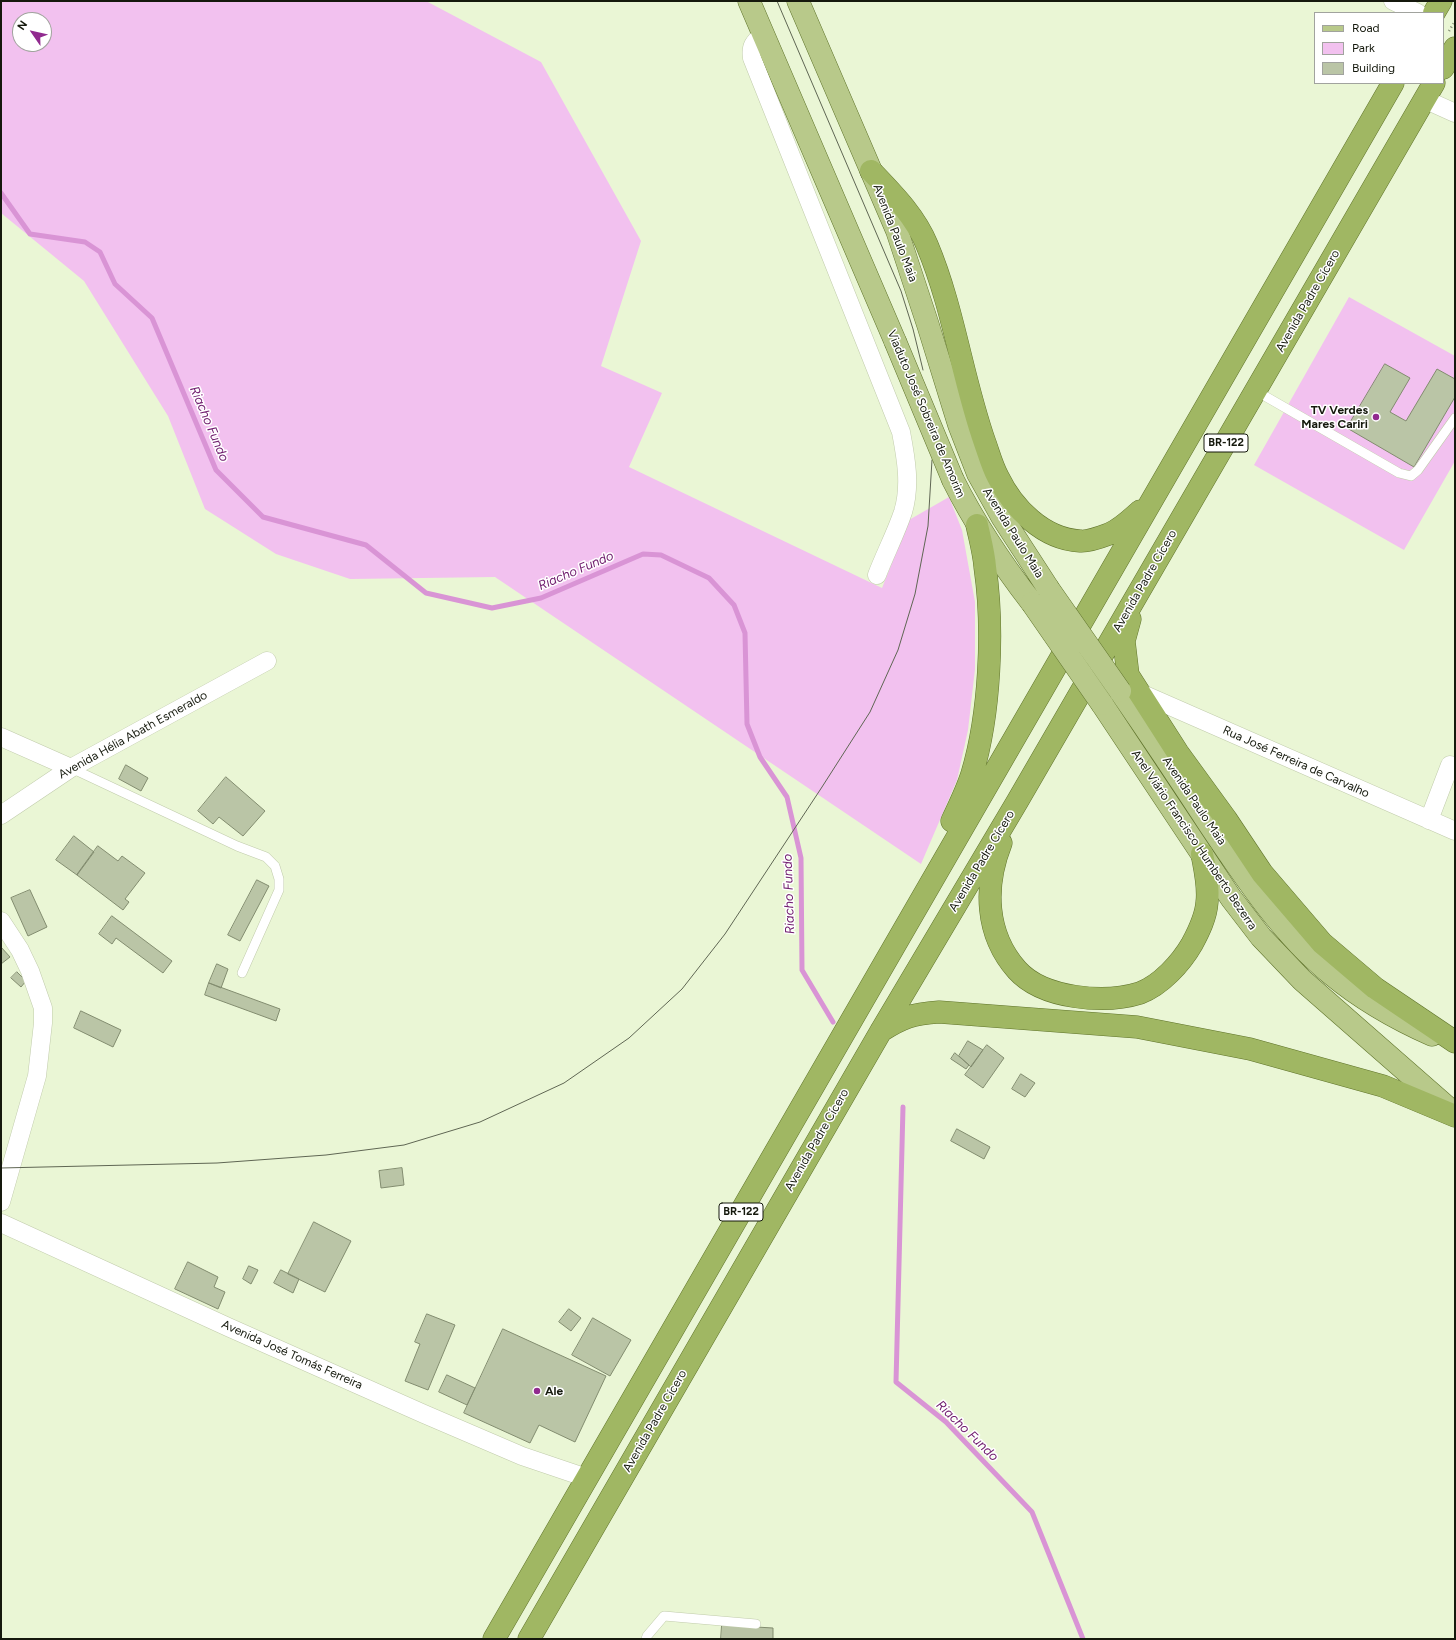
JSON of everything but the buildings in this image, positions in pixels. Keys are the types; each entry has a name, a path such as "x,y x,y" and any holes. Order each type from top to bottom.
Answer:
{"highway":[{"path":"1435,12 1441,1"},
{"path":"1444,66 1455,48"},
{"name":"BR-122","path":"494,1639 1392,84"},
{"name":"Avenida Padre Cícero","path":"529,1639 881,1031 1017,802 1429,91"},
{"path":"871,171 902,204 914,221 927,245 946,304 978,424 998,477 1020,510 1032,522 1049,532 1065,539 1081,542 1109,534 1124,526 1151,500"},
{"path":"927,889 930,864 958,809 972,775 982,729 988,679 989,608 985,567 977,525"},
{"path":"1137,593 1124,641 1129,691 1178,753 1226,819 1262,873 1322,944 1375,988 1455,1043"},
{"path":"1017,802 997,853 989,895 993,924 1002,950 1018,971 1038,986 1060,994 1109,999 1140,992 1163,979 1185,956 1201,928 1207,903 1207,880 1202,854"},
{"path":"881,1031 900,1019 918,1014 939,1012 1137,1027 1250,1049 1383,1086 1455,1115"}],"main road":[{"name":"Viaduto José Sobreira de Amorim","path":"749,1 953,480 977,525 1009,573 1032,603 1102,704"},
{"name":"Avenida Paulo Maia","path":"798,1 897,231 959,425 978,474 1002,518 1048,588 1129,691 1251,886 1300,945 1329,973 1354,993 1416,1028 1455,1043"},
{"name":"Anel Viário Francisco Humberto Bezerra","path":"1102,704 1231,898 1261,937 1302,980 1455,1115"}],"street":[{"path":"1394,1 1416,12"},
{"path":"763,34 754,41 750,49 752,58 901,432 906,457 907,484 903,512 877,575"},
{"path":"1429,91 1455,113"},
{"name":"Avenida Hélia Abath Esmeraldo","path":"1,815 71,768 267,661"},
{"name":"Rua José Ferreira de Carvalho","path":"1129,691 1455,831"},
{"path":"1,736 71,768"},
{"path":"1429,820 1450,765"},
{"path":"1,921 20,950 30,971 43,1008 43,1023 37,1076 1,1202"},
{"name":"Avenida José Tomás Ferreira","path":"1,1223 228,1327 452,1426 522,1456 587,1478"}],"lane":[{"path":"1256,391 1399,473 1411,476 1418,470 1455,418"},
{"path":"71,768 237,846 266,858 275,866 279,879 279,890 242,973"},
{"path":"646,1639 664,1616 756,1624"}],"green space":[{"path":"1,1 426,1 541,62 641,241 601,366 662,393 629,467 882,588 909,520 949,497 962,530 975,602 975,669 968,730 957,780 921,864 495,577 350,579 276,554 205,509 168,416 84,281 1,213"},
{"path":"1349,297 1455,356 1455,461 1404,550 1254,465"}],"waterway":[{"name":"Riacho Fundo","path":"1,193 30,234 85,242 100,252 115,284 152,318 216,470 263,517 366,545 426,593 492,608 541,598 643,554 661,555 709,578 734,605 745,633 747,724 760,757 787,797 801,858 802,970 833,1022"},
{"name":"Riacho Fundo","path":"903,1107 896,1382 946,1422 1032,1512 1083,1639"}],"tram line":[{"path":"777,1 901,291 913,329 923,370"},
{"path":"1,1168 217,1163 326,1155 404,1145 480,1122 564,1083 629,1038 682,989 725,934 870,712 898,650 915,594 928,526 932,460"}],"place":[{"name":"TV Verdes Mares Cariri","path":"1376,417"},
{"name":"Ale","path":"537,1391"}]}
